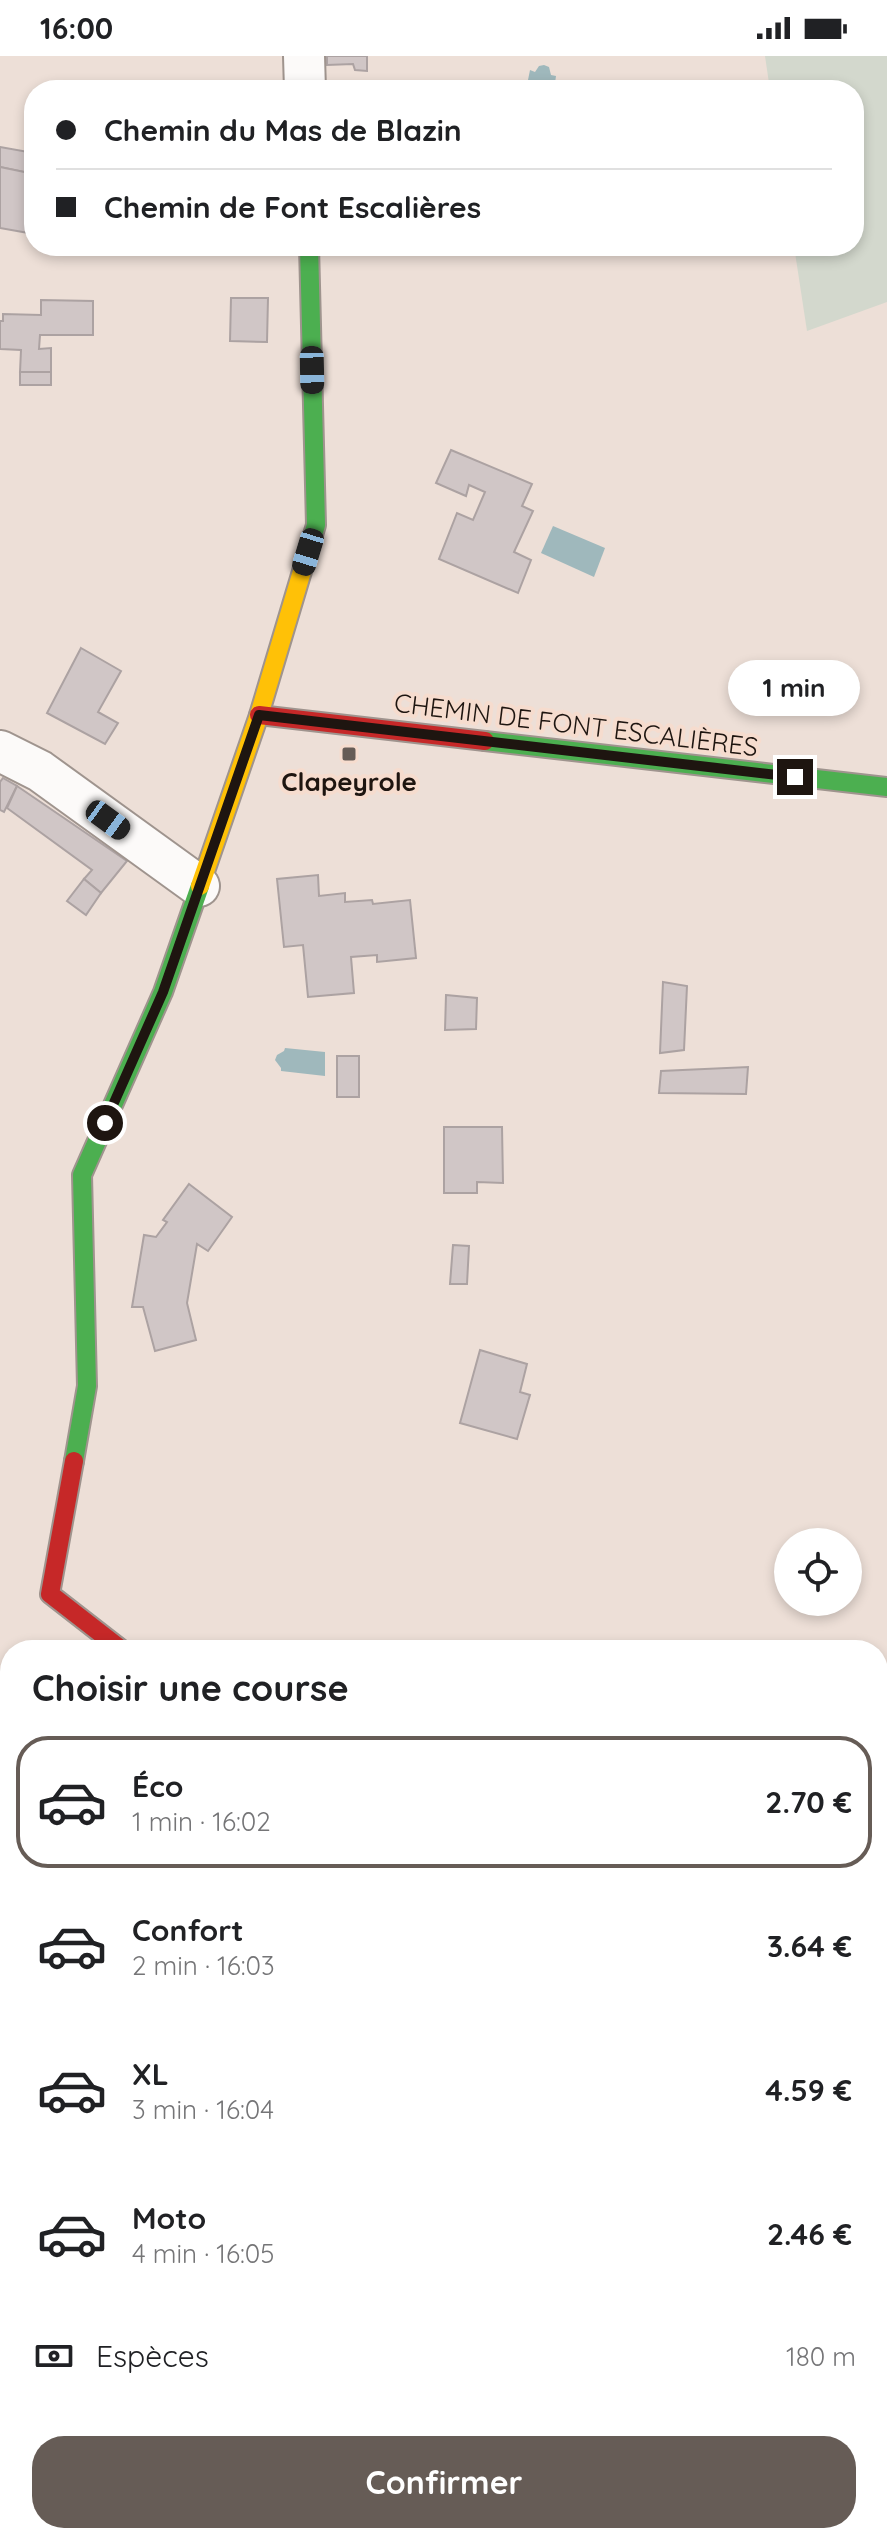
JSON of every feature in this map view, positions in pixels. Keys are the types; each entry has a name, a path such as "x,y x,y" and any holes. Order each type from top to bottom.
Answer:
{"street":[{"path":"304,56 305,80"},
{"path":"109,1640 50,1594 87,1386 82,1175 163,992 259,715 316,525 309,256"},
{"name":"CHEMIN DE FONT ESCALIÈRES","path":"259,715 887,787"},
{"path":"0,751 40,771 199,886"}],"shaded area":[{"path":"765,56 887,56 887,302 807,331 796,256 864,256 864,80 769,80"}],"water":[{"path":"539,66 549,67 555,80 528,80 530,70 535,72"},
{"path":"553,526 605,548 594,577 541,553"},
{"path":"285,1048 325,1052 325,1076 281,1071 275,1060"}],"building":[{"path":"327,56 367,56 367,71 355,70 353,64 327,65"},
{"path":"0,147 24,151 24,172 0,167"},
{"path":"0,167 24,172 24,232 0,228"},
{"path":"231,298 268,298 267,342 230,341"},
{"path":"41,300 93,301 93,335 40,335 39,349 51,348 51,372 20,372 21,350 0,349 0,321 3,321 3,314 41,315"},
{"path":"20,372 51,372 51,385 20,385"},
{"path":"451,450 532,484 522,506 533,511 514,552 531,560 518,593 439,559 457,513 473,520 485,492 469,485 466,496 436,483"},
{"path":"81,648 121,671 98,712 118,723 105,744 47,713"},
{"path":"3,778 17,786 4,812 0,810 0,782"},
{"path":"17,786 127,861 101,893 84,879 92,870 7,808"},
{"path":"318,875 319,896 345,893 345,902 372,900 373,904 410,900 416,958 377,962 377,955 351,957 354,993 308,997 303,945 284,947 277,879"},
{"path":"84,879 101,893 86,915 67,901"},
{"path":"663,982 687,986 684,1050 660,1053"},
{"path":"446,995 477,998 476,1029 445,1030"},
{"path":"337,1056 359,1056 359,1097 337,1097"},
{"path":"748,1067 746,1094 659,1093 661,1071"},
{"path":"444,1127 502,1127 503,1183 477,1182 477,1193 444,1193"},
{"path":"189,1184 232,1217 208,1251 197,1244 187,1303 196,1340 155,1351 143,1307 132,1307 144,1235 156,1237 167,1222 163,1220"},
{"path":"453,1245 469,1246 467,1284 450,1284"},
{"path":"480,1350 527,1364 520,1392 530,1395 517,1439 460,1423"}],"traffic: fast":[{"path":"309,256 316,525 309,548"},
{"path":"485,741 887,787"},
{"path":"74,1461 87,1386 82,1175 163,992 200,886"}],"traffic: slow":[{"path":"200,886 259,715 309,548"}],"traffic: jam":[{"path":"259,715 485,741"},
{"path":"74,1461 50,1594 109,1640"}],"place":[{"name":"Clapeyrole","path":"349,754"}],"route":[{"path":"105,1123 163,992 259,715 795,777"}]}
